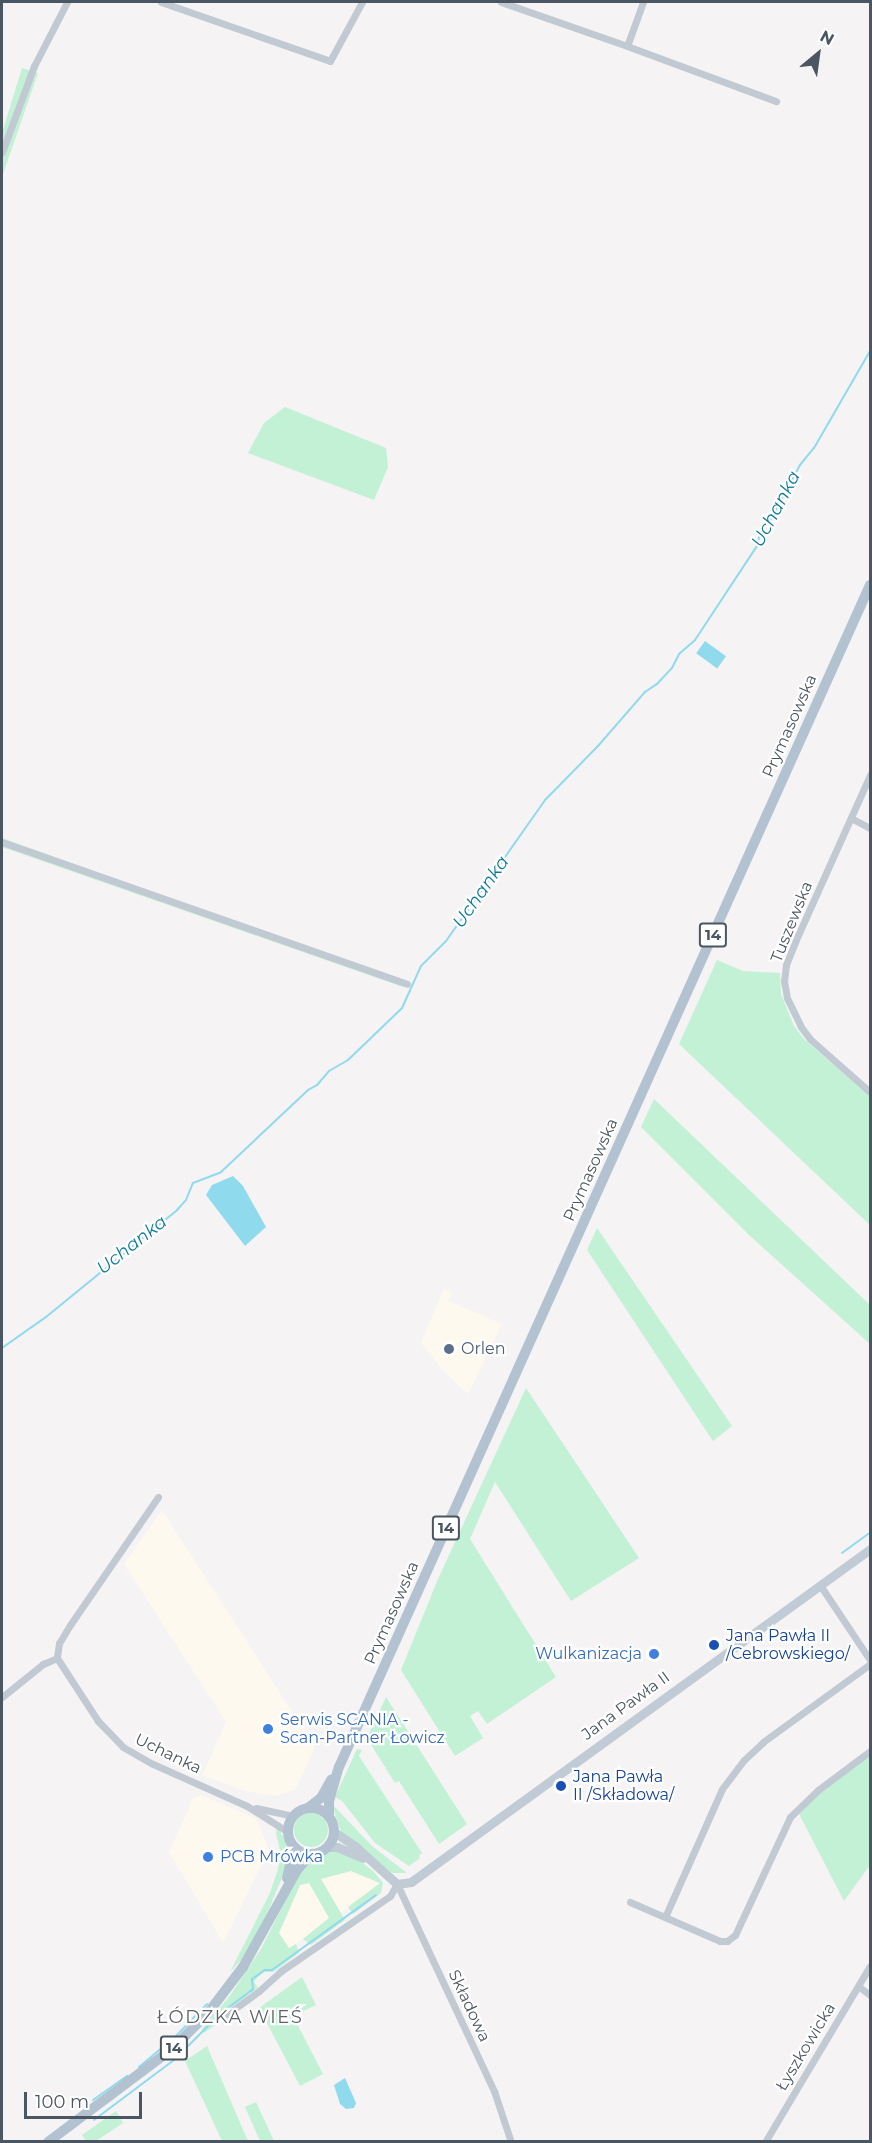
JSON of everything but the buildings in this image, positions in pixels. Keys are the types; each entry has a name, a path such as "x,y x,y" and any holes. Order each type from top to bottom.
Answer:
{"main road":[{"name":"Prymasowska","path":"308,1808 321,1798 339,1767 870,585"},
{"name":"Prymasowska","path":"329,1817 328,1801 339,1767"},
{"name":"14","path":"293,1816 308,1808"},
{"path":"308,1808 316,1809 329,1817"},
{"path":"293,1816 288,1832 294,1847 311,1854"},
{"name":"14","path":"329,1817 334,1832"},
{"path":"327,1847 334,1832"},
{"name":"14","path":"280,1898 294,1847"},
{"name":"14","path":"48,2142 172,2049 208,2013 243,1967 303,1860 327,1847"}],"street":[{"path":"2,152 34,66 67,2"},
{"path":"161,2 330,61 362,2"},
{"path":"501,2 776,101"},
{"path":"627,46 643,2"},
{"name":"Tuszewska","path":"870,775 798,935 786,965 784,981 787,998 801,1027 810,1039 870,1092"},
{"path":"851,818 870,828"},
{"path":"2,842 407,984"},
{"path":"2,1697 43,1664 57,1658 59,1643 70,1625 158,1497"},
{"name":"Jana Pawła II","path":"223,2017 281,1971 390,1896 398,1884 407,1884 414,1880 870,1549"},
{"path":"665,1917 722,1789 744,1760 770,1736 870,1662 820,1585"},
{"name":"Uchanka","path":"57,1658 98,1721 123,1747 160,1767 247,1806 288,1832"},
{"path":"630,1902 720,1941 727,1941 735,1935 790,1817 818,1790 870,1751"},
{"name":"Uchanka","path":"247,1806 293,1816"},
{"path":"334,1832 356,1847 398,1884"},
{"path":"327,1847 337,1847 371,1862"},
{"name":"Składowa","path":"398,1884 494,2091 511,2142"},
{"name":"Łyszkowicka","path":"765,2142 870,1966"},
{"path":"858,1986 870,1995"}],"shaded area":[{"path":"444,1288 452,1293 448,1301 502,1324 468,1394 445,1373 421,1343"},
{"path":"162,1510 315,1747 296,1789 277,1796 245,1791 202,1775 226,1722 124,1564"},
{"path":"201,1795 257,1819 269,1850 223,1943 169,1852 193,1798"},
{"path":"351,1871 380,1884 340,1913 320,1879"},
{"path":"309,1882 330,1919 289,1949 279,1933 300,1885"}],"green space":[{"path":"22,68 38,73 2,177 2,133"},
{"path":"285,407 386,448 388,467 374,500 248,453 264,423"},
{"path":"2,838 407,981 403,987 2,847"},
{"path":"717,960 743,971 780,973 781,994 794,1026 804,1039 870,1097 870,1225 679,1044"},
{"path":"654,1099 870,1305 870,1344 749,1235 641,1127"},
{"path":"597,1228 732,1426 713,1441 587,1250"},
{"path":"526,1388 639,1558 571,1601 495,1482 470,1539 556,1677 487,1724 478,1711 470,1716 483,1738 455,1756 401,1670 438,1579"},
{"path":"386,1697 467,1824 439,1844 399,1781 395,1783 367,1738"},
{"path":"357,1749 362,1750 359,1756 422,1853 420,1858 409,1866 375,1843 342,1801 335,1797"},
{"path":"870,1752 870,1865 844,1901 798,1812"},
{"path":"332,1804 372,1846 407,1873 392,1873 341,1832"},
{"path":"311,1813 323,1818 328,1830 323,1842 311,1847 299,1842 294,1830 299,1818"},
{"path":"277,1826 289,1847 287,1866 263,1923 241,1960 230,1972 270,1893 278,1869 281,1854 276,1833"},
{"path":"334,1850 356,1858 373,1871 383,1883 381,1893 353,1914 348,1907 380,1883 351,1871 321,1879 345,1920 311,1945 303,1939 329,1918 309,1883 300,1885 279,1933 289,1948 296,1944 299,1953 273,1972 264,1972 258,1977 254,1982 258,1988 220,2016 220,2022 204,2033 202,2029 204,2026 229,1997 261,1949 300,1872 312,1859"},
{"path":"302,1977 316,2005 293,2016 323,2074 300,2086 259,2008"},
{"path":"207,2046 248,2141 222,2141 185,2061"},
{"path":"256,2102 274,2141 260,2141 245,2107"},
{"path":"116,2111 123,2123 96,2141 86,2141 82,2135"}],"water":[{"path":"705,641 726,656 717,668 696,653"},
{"path":"233,1176 243,1186 266,1227 245,1246 206,1195 212,1185"},
{"path":"345,2078 356,2103 354,2108 346,2109 340,2104 334,2085"}],"waterway":[{"name":"Uchanka","path":"2,1348 46,1317 177,1210 186,1200 193,1183 221,1172 308,1090 317,1085 329,1071 348,1060 402,1008 421,966 446,941 545,800 598,746 645,692 657,684 672,668 679,654 695,640 757,546 760,533 771,519 800,465 814,448 870,351"},
{"path":"842,1553 870,1533"},
{"path":"94,2120 174,2060 220,2014 253,1989 252,1979 265,1970 272,1970 376,1895"},
{"path":"139,2067 175,2037 207,2004"},
{"path":"93,2100 127,2076"}],"place":[{"name":"Orlen","path":"449,1349"},
{"name":"Jana Pawła II /Cebrowskiego/","path":"714,1645"},
{"name":"Wulkanizacja","path":"654,1654"},
{"name":"Serwis SCANIA - Scan-Partner Łowicz","path":"268,1729"},
{"name":"Jana Pawła II /Składowa/","path":"561,1786"},
{"name":"PCB Mrówka","path":"208,1857"}],"district":[{"name":"ŁÓDZKA WIEŚ","path":"230,2017"}]}
